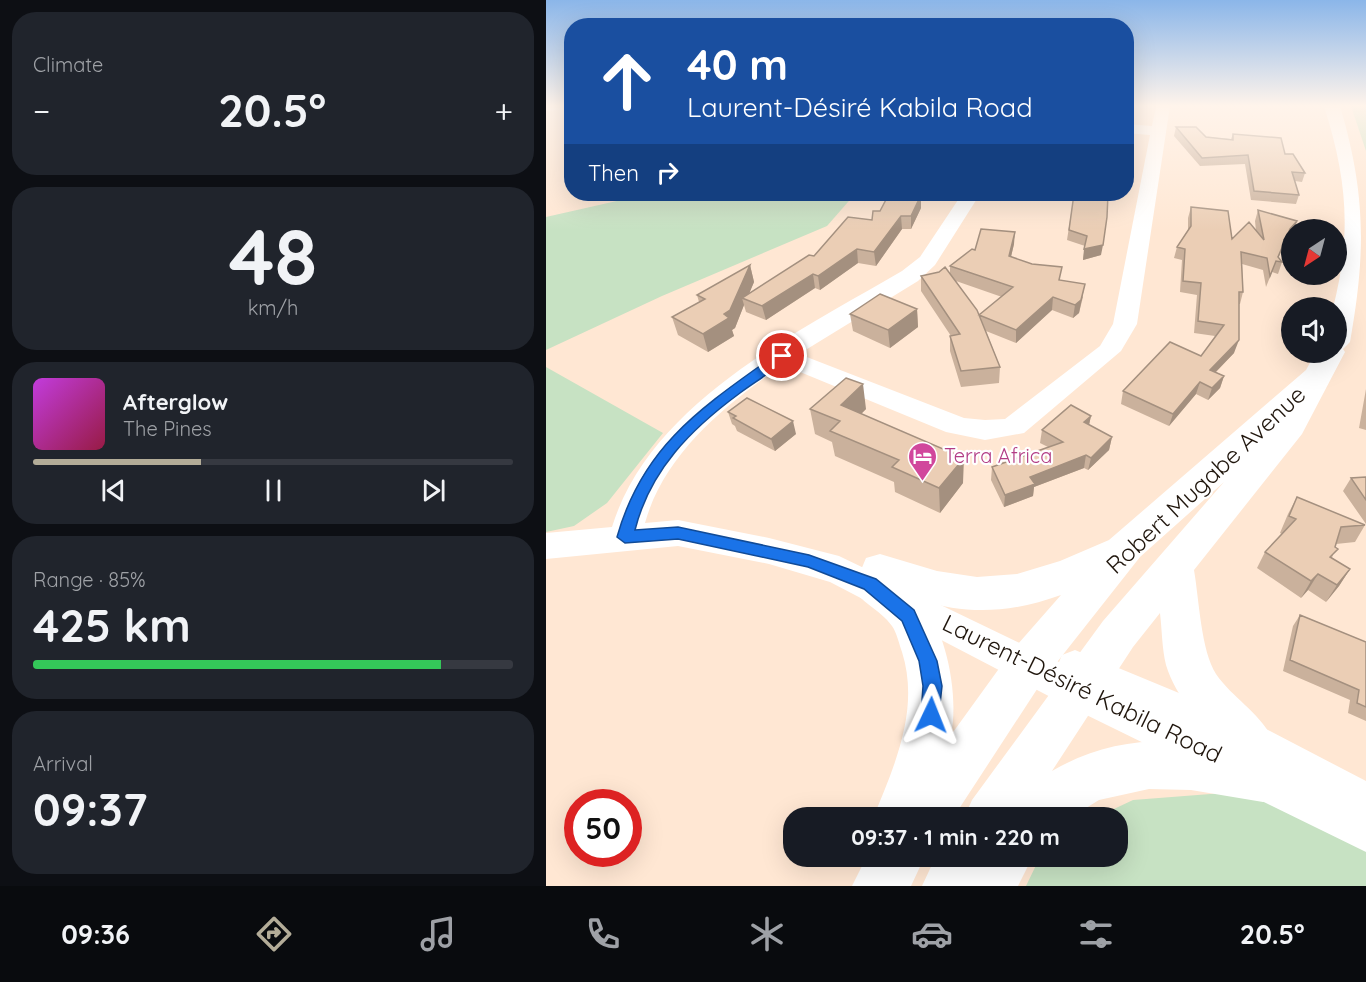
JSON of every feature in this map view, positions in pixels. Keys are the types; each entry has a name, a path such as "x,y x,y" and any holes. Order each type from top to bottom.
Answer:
{"main road":[{"name":"Robert Mugabe Avenue","path":"1347,308 1360,274 1366,246 1364,201 1348,147"},
{"name":"Robert Mugabe Avenue","path":"930,807 1034,658 1127,546 1220,466 1322,363"},
{"name":"Robert Mugabe Avenue","path":"998,807 1083,682 1174,566 1202,536 1291,426 1325,363"},
{"path":"875,577 956,592 1000,593 1036,588 1070,577 1127,546"},
{"path":"1174,566 1188,664 1201,690 1257,760"},
{"path":"875,577 908,616 928,661 932,686 928,726 915,779 904,807"},
{"path":"1046,807 1064,791 1096,776 1129,767 1257,760"},
{"path":"871,886 879,867"},
{"path":"880,886 891,867"},
{"path":"950,886 960,867"},
{"path":"986,886 999,867"}],"street":[{"path":"782,356 956,425 977,431 997,431 1014,426 1109,351 1125,324 1154,147"},
{"path":"625,537 637,498 646,479 666,451 707,411 782,356 910,276 928,261 967,201"},
{"name":"Laurent-Désiré Kabila Road","path":"546,546 678,533 875,577 1083,682 1257,760 1366,804"},
{"name":"Laurent-Désiré Kabila Road","path":"1257,760 1366,829"}],"green space":[{"path":"617,201 849,201 827,226 662,296 546,350 546,217"},
{"path":"546,367 663,433 607,503 574,526 546,532"},
{"path":"1262,790 1366,844 1366,886 1026,886 1035,867 1128,867 1128,807 1118,807 1133,800"}],"building":[{"path":"1193,147 1283,147 1285,154 1293,154 1305,173 1292,172 1299,195 1254,191 1248,155 1202,158"},
{"path":"885,201 918,201 911,216 901,216 874,252 857,249 818,276 813,274 762,306 742,298 809,255 814,256 848,217 872,220 873,211 880,211"},
{"path":"1073,201 1108,201 1103,245 1084,249 1087,236 1069,230"},
{"path":"1191,207 1228,211 1232,239 1249,222 1264,240 1258,210 1290,219 1281,219 1281,250 1278,257 1281,262 1276,261 1270,276 1267,258 1241,252 1243,292 1239,292 1239,340 1210,370 1224,376 1212,388 1200,382 1173,414 1123,391 1170,342 1201,356 1224,325 1198,321 1201,283 1183,281 1185,249 1177,247 1191,226"},
{"path":"981,229 1015,232 1009,256 1032,264 1062,267 1059,280 1085,284 1081,300 1075,305 1053,297 1016,330 979,315 1013,287 950,266 972,249 975,250"},
{"path":"750,265 730,310 724,314 729,318 703,334 672,317 705,299 697,295"},
{"path":"945,267 977,310 1000,367 961,371 950,336 960,334 921,276 939,272"},
{"path":"880,294 917,309 888,330 850,314"},
{"path":"846,378 863,384 841,405 964,458 939,488 892,467 899,460 830,431 840,421 810,409"},
{"path":"747,398 793,421 771,439 733,418 736,416 728,412"},
{"path":"1071,405 1091,416 1084,422 1112,437 1091,458 1086,455 1030,477 1035,484 1005,495 992,467 1063,442 1042,430"},
{"path":"1366,477 1366,500 1351,478"},
{"path":"1297,497 1365,525 1341,527 1335,547 1338,549 1330,557 1350,569 1337,585 1318,574 1311,581 1265,552 1296,519 1289,516"},
{"path":"1300,615 1366,642 1366,707 1357,703 1359,690 1290,660"}],"place":[{"name":"Terra Africa","path":"923,482"}],"route":[{"path":"782,356 707,411 666,451 646,479 633,507 625,537 678,533 809,561 839,570 870,584 908,616 928,661 932,686 931,715"}]}
